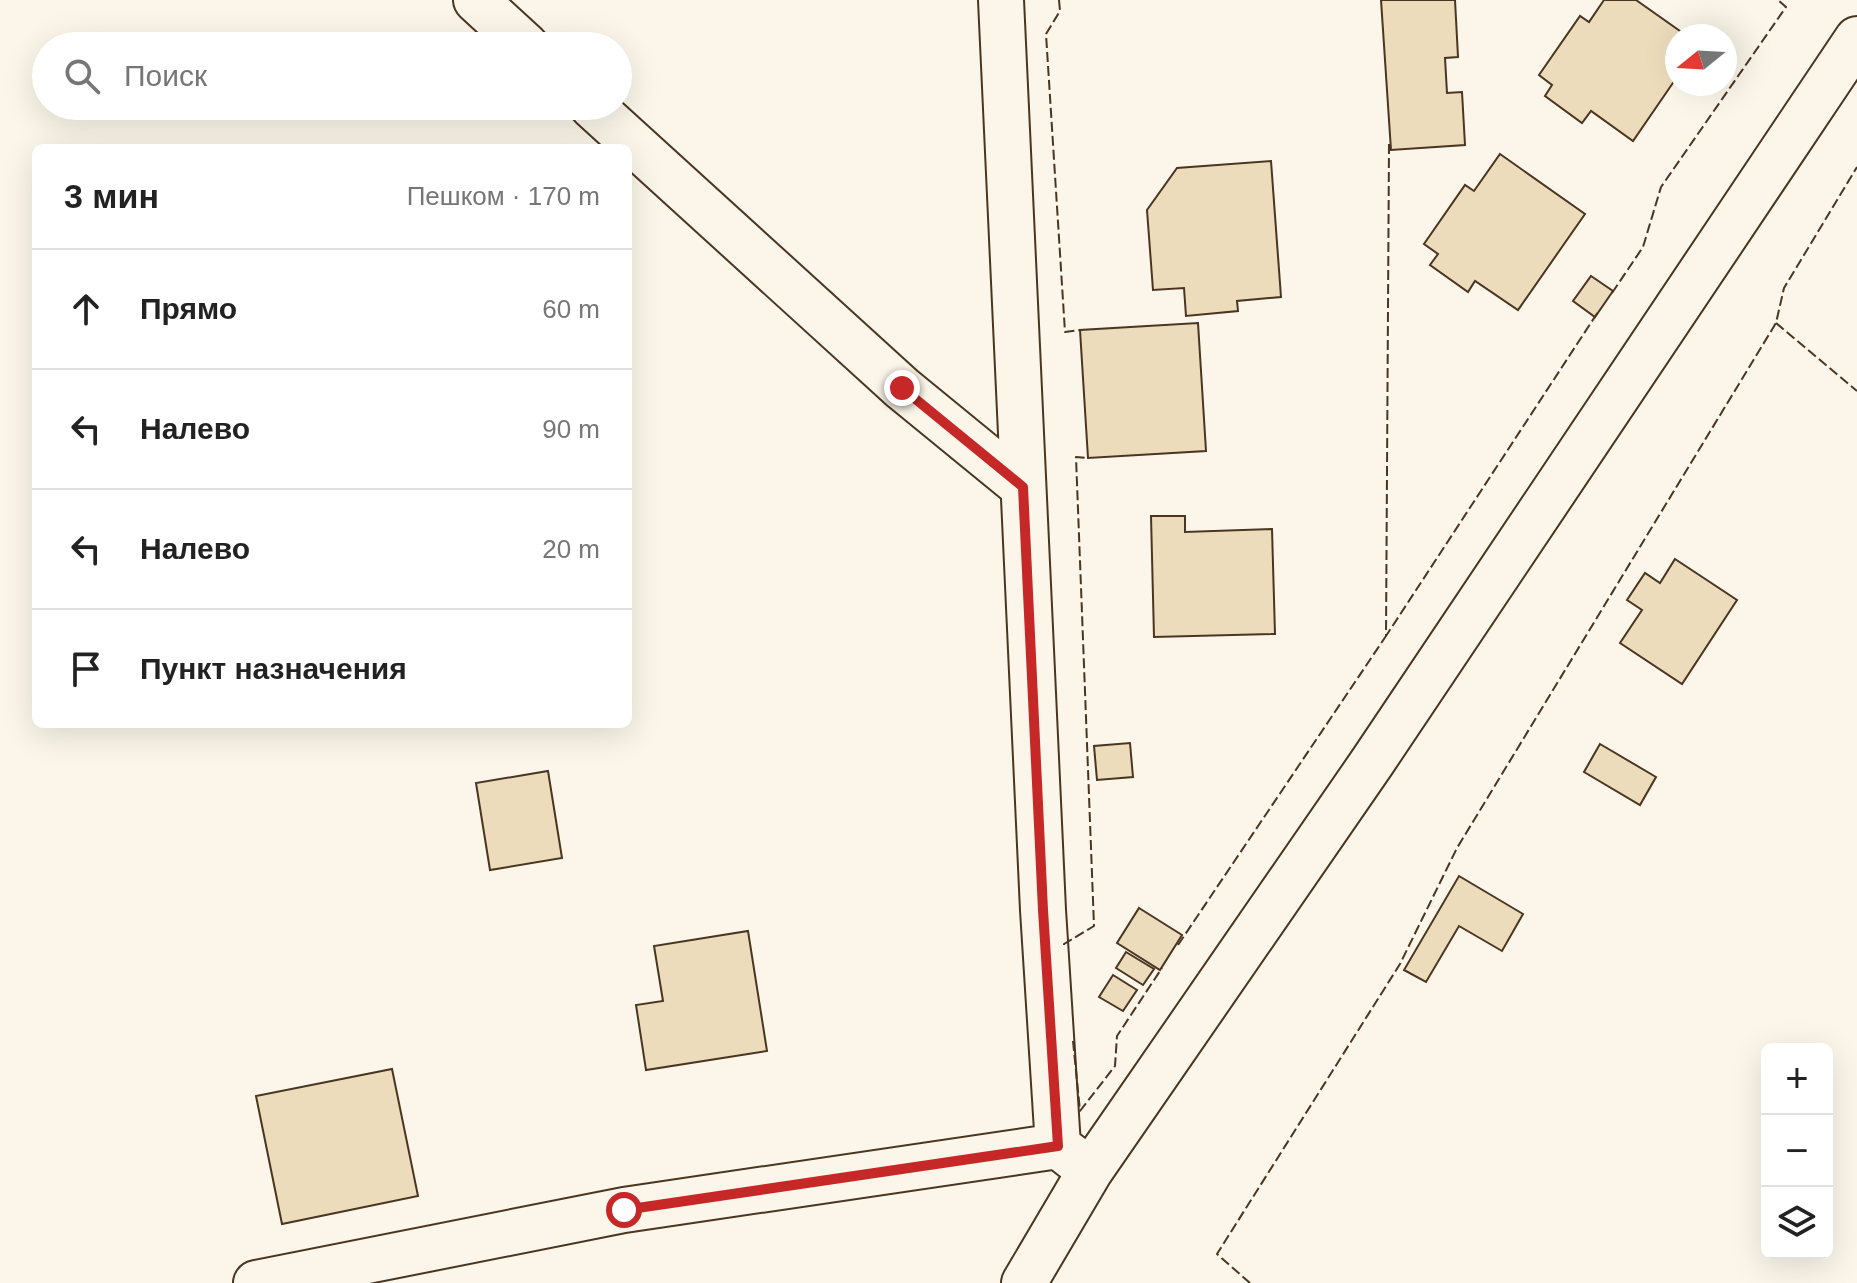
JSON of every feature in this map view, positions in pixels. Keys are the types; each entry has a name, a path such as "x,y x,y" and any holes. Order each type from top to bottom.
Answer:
{"street":[{"path":"476,0 511,32"},
{"path":"1001,0 1043,910 1074,1158"},
{"path":"1024,1283 1074,1158 1373,761 1857,39"},
{"path":"607,120 902,388 1023,487"},
{"path":"256,1283 624,1210 1074,1158"}],"building":[{"path":"1381,0 1455,0 1458,57 1445,58 1447,93 1462,92 1465,145 1391,150"},
{"path":"1604,0 1636,0 1670,24 1665,24 1665,94 1633,141 1591,111 1582,123 1545,96 1552,85 1539,75 1580,16 1589,22"},
{"path":"1500,154 1585,214 1518,310 1475,281 1468,292 1430,265 1438,254 1424,244 1465,185 1474,191"},
{"path":"1271,161 1281,297 1237,301 1238,311 1186,316 1184,288 1153,290 1147,210 1177,168"},
{"path":"1591,276 1613,291 1595,317 1573,301"},
{"path":"1198,323 1206,451 1088,458 1080,330"},
{"path":"1151,516 1185,516 1185,532 1272,529 1275,634 1154,637"},
{"path":"1675,559 1737,600 1682,684 1620,643 1642,610 1627,600 1645,573 1660,583"},
{"path":"1130,743 1133,777 1097,780 1094,746"},
{"path":"1600,744 1656,777 1640,805 1584,772"},
{"path":"548,771 562,858 490,870 476,783"},
{"path":"1459,876 1523,914 1502,951 1459,926 1426,982 1404,970"},
{"path":"1139,908 1182,935 1160,970 1117,943"},
{"path":"748,931 767,1051 646,1070 636,1005 663,1001 654,946"},
{"path":"1126,952 1154,969 1143,985 1116,968"},
{"path":"1113,975 1137,990 1123,1011 1099,997"},
{"path":"392,1069 418,1196 282,1224 256,1096"}],"fence":[{"path":"1059,0 1060,11 1046,34 1065,332 1080,330"},
{"path":"1612,293 1643,247 1661,187 1786,7 1778,0"},
{"path":"1389,144 1386,636 1598,312"},
{"path":"1250,1283 1217,1254 1400,964 1457,848 1776,323 1784,288 1857,167"},
{"path":"1776,323 1857,391"},
{"path":"1064,945 1094,926 1076,457 1088,458"},
{"path":"1178,945 1386,636"},
{"path":"1073,1041 1080,1111 1115,1066 1117,1036 1162,968"}],"route":[{"path":"624,1210 1058,1146 1043,910 1023,487 902,388"}]}
